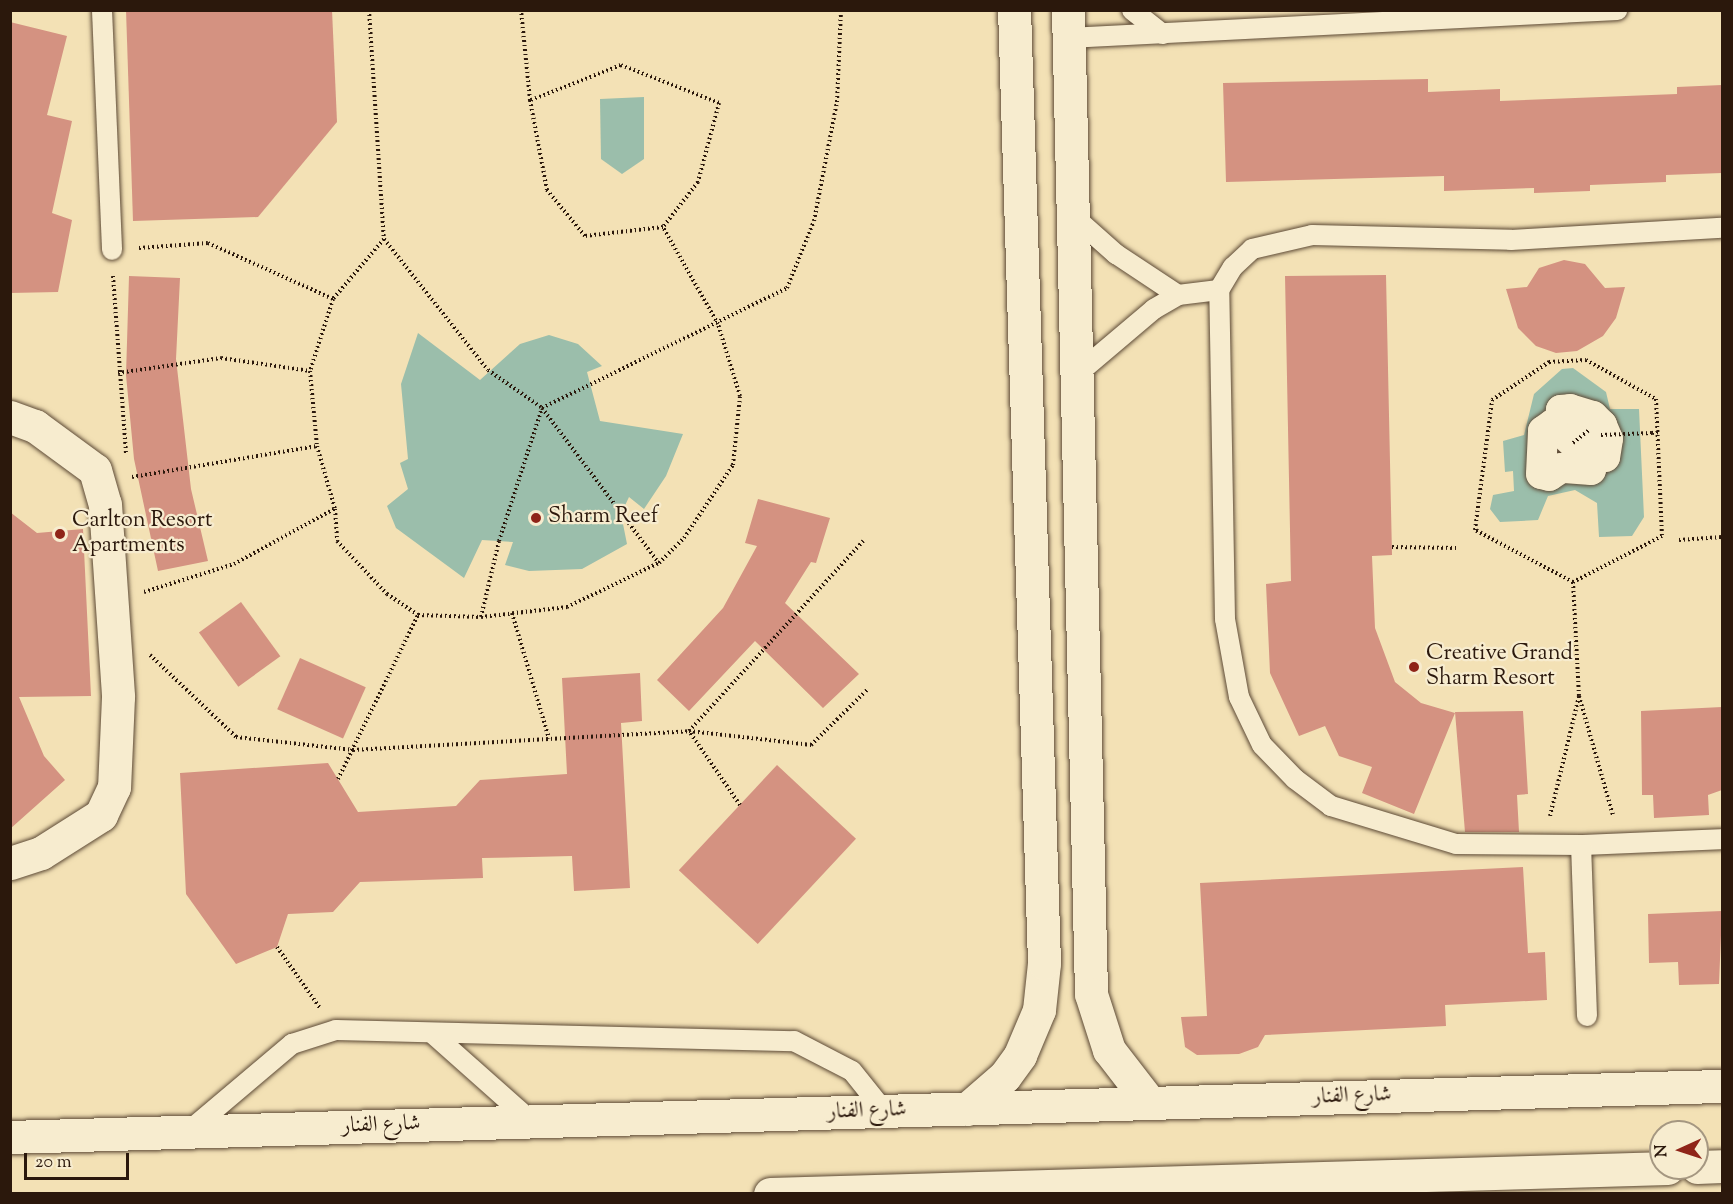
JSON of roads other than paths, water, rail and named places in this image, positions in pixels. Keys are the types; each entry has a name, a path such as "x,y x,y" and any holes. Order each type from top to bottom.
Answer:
{"street":[{"path":"966,1109 1005,1076 1020,1055 1039,1010 1044,975 1014,10"},
{"path":"1068,24 1091,994 1109,1050 1150,1103"},
{"path":"10,417 35,426 95,470 105,504 118,698 114,788 101,815 41,853 10,863"},
{"name":"شارع الفنار","path":"10,1137 1722,1086"},
{"path":"770,1194 1561,1183 1649,1171"}],"lane":[{"path":"102,10 112,250"},
{"path":"1132,10 1163,34"},
{"path":"1068,24 1163,34 1617,10"},
{"path":"1072,215 1116,254 1178,295"},
{"path":"1722,228 1511,240 1312,235 1252,249 1219,290 1225,619 1239,697 1262,745 1294,779 1331,806 1456,844 1581,845 1621,841 1722,839"},
{"path":"1076,375 1118,336 1178,295 1219,290"},
{"path":"1581,845 1587,1016"},
{"path":"189,1131 292,1044 336,1030 794,1041 852,1071 884,1111"},
{"path":"433,1034 532,1122"}],"place":[{"name":"Sharm Reef","path":"536,518"},
{"name":"Carlton Resort Apartments","path":"60,534"},
{"name":"Creative Grand Sharm Resort","path":"1414,667"}]}
